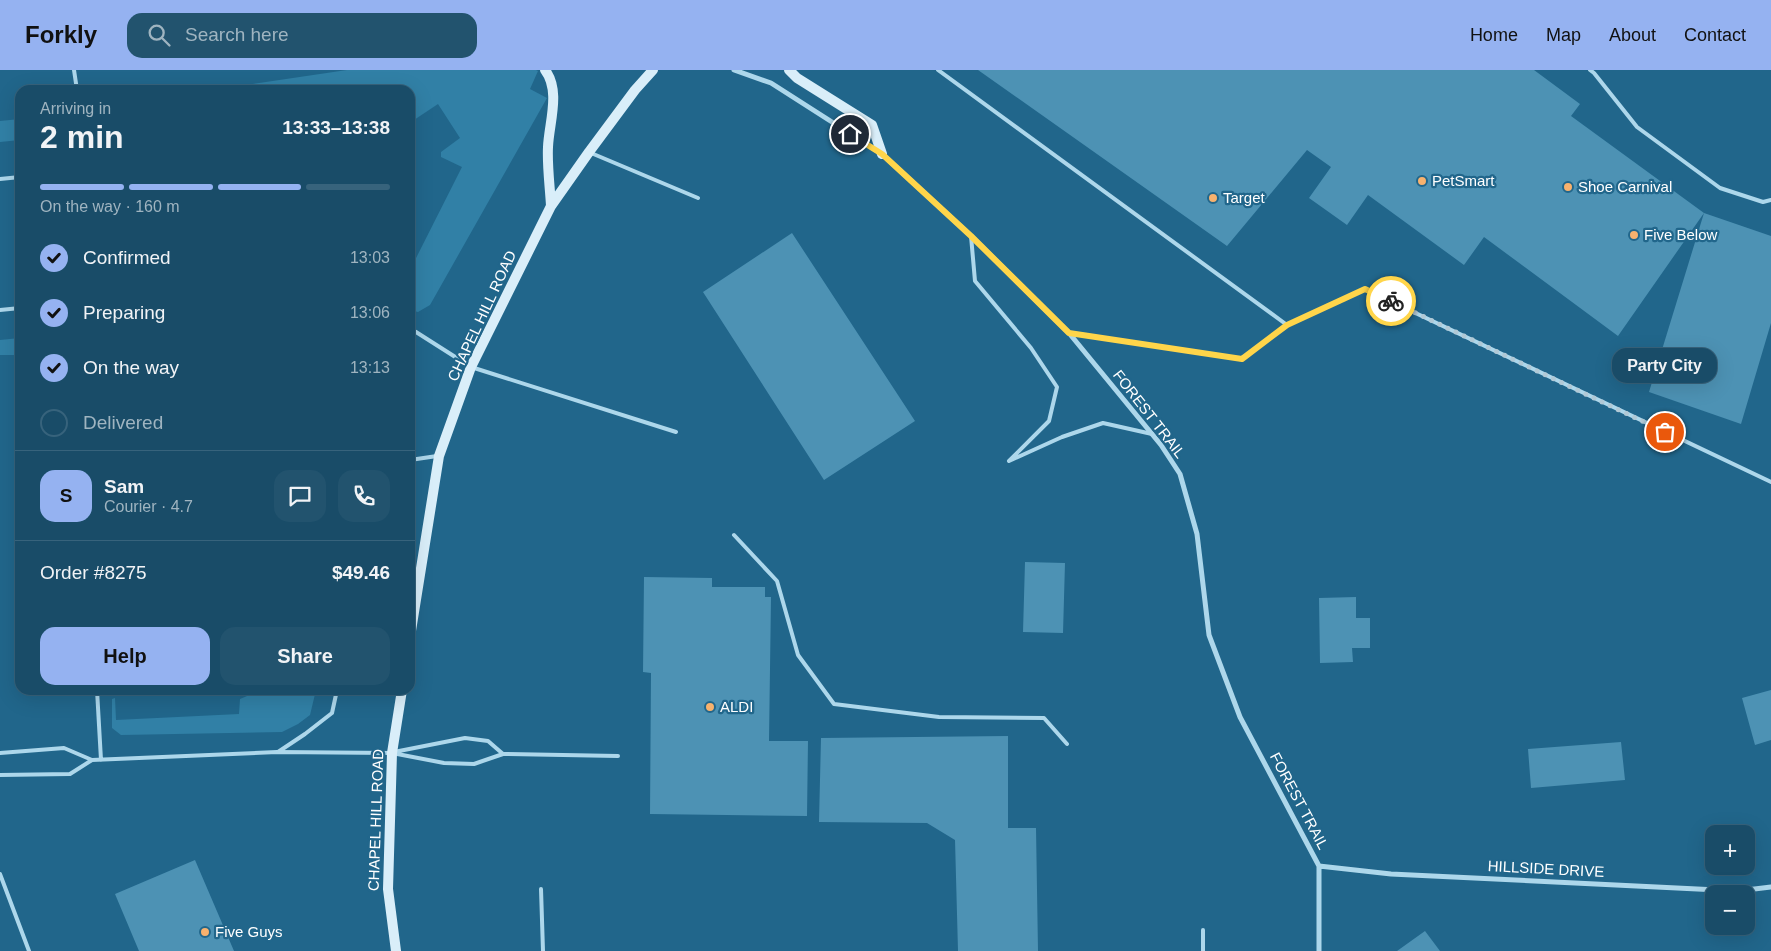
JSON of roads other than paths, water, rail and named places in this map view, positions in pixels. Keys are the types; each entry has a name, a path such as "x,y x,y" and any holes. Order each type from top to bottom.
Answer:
{"main road":[{"path":"545,70 552,81 548,148 551,206"},
{"name":"CHAPEL HILL ROAD","path":"415,606 439,456 471,367 551,206 635,90 653,70"},
{"path":"789,70 797,78 872,125 882,154"},
{"name":"CHAPEL HILL ROAD","path":"395,950 388,889 392,753 401,695"}],"street":[{"name":"FOREST TRAIL","path":"734,70 771,83 882,154 971,236 1069,333 1152,435 1180,474 1197,534 1209,635 1240,717 1319,866 1319,951"},
{"name":"HILLSIDE DRIVE","path":"1319,866 1391,874 1738,891 1771,887"}],"lane":[{"path":"74,70 76,85"},
{"path":"938,70 1287,325"},
{"path":"1590,70 1637,127 1720,188 1763,202 1771,200"},
{"path":"589,152 698,198"},
{"path":"0,179 15,178"},
{"path":"971,236 976,281 1031,348 1057,387 1049,421 1009,461 1062,437 1103,423 1152,435"},
{"path":"1069,333 1242,359 1287,325 1365,289 1771,482"},
{"path":"0,310 15,308"},
{"path":"415,332 471,367 676,432"},
{"path":"415,459 439,456"},
{"path":"734,535 777,581 798,655 834,704 938,717 1044,718 1067,744"},
{"path":"97,695 101,760"},
{"path":"277,752 305,734 332,713 336,695"},
{"path":"392,753 465,738 488,741 503,754"},
{"path":"0,753 64,748 92,760 277,752 392,753 444,764 474,764 503,754 618,756"},
{"path":"0,775 70,774 92,760"},
{"path":"0,874 29,951"},
{"path":"541,889 543,951"},
{"path":"1203,930 1204,951"}],"place":[{"name":"PetSmart","path":"1422,181"},
{"name":"Shoe Carnival","path":"1568,187"},
{"name":"Target","path":"1213,198"},
{"name":"Five Below","path":"1634,235"},
{"name":"Party City","path":"1665,432"},
{"name":"ALDI","path":"710,707"},
{"name":"Five Guys","path":"205,932"}]}
